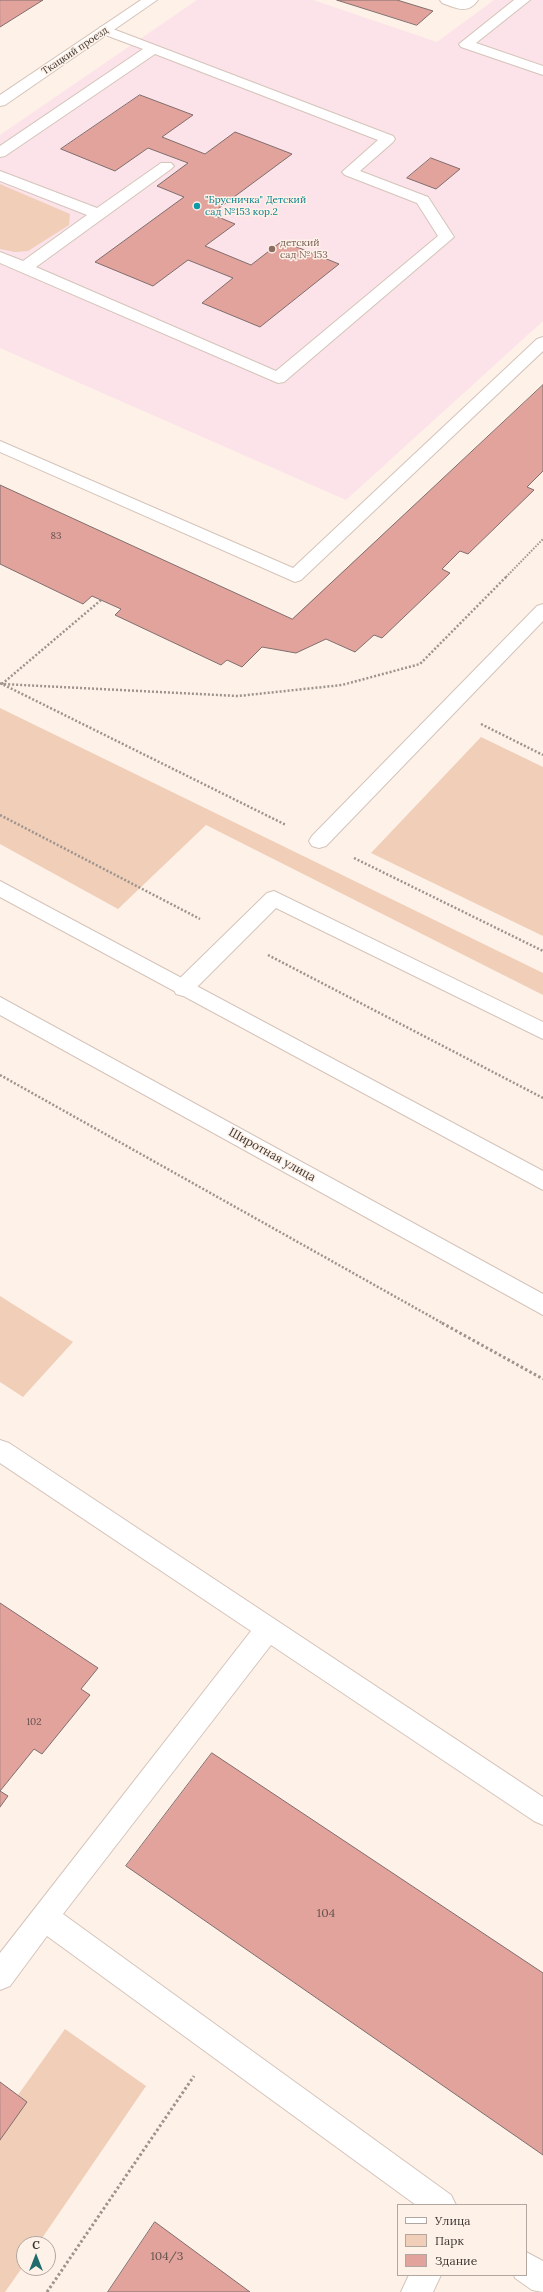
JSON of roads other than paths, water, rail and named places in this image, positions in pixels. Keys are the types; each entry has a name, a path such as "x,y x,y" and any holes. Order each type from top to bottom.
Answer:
{"main road":[{"name":"Ткацкий проезд","path":"0,102 150,0"},
{"path":"446,0 464,6 471,0"},
{"path":"523,0 466,44 543,71"},
{"path":"0,257 278,378 446,237 423,200 350,172 388,140 105,30"},
{"path":"0,153 153,49"},
{"path":"24,268 166,166"},
{"path":"0,176 98,214"},
{"path":"0,446 295,576 543,342"},
{"path":"319,841 543,610"},
{"path":"0,888 182,988 543,1182"},
{"path":"182,988 274,898 543,1031"},
{"name":"Широтная улица","path":"0,1005 543,1306"},
{"path":"0,1450 267,1630 543,1812"},
{"path":"0,1976 44,1917 267,1630"},
{"path":"44,1917 440,2204"},
{"path":"527,2268 543,2279"},
{"path":"416,2292 425,2276"}],"place":[{"name":"\"Брусничка\" Детский сад №153 кор.2","path":"197,206"},
{"name":"детский сад № 153","path":"272,249"}]}
